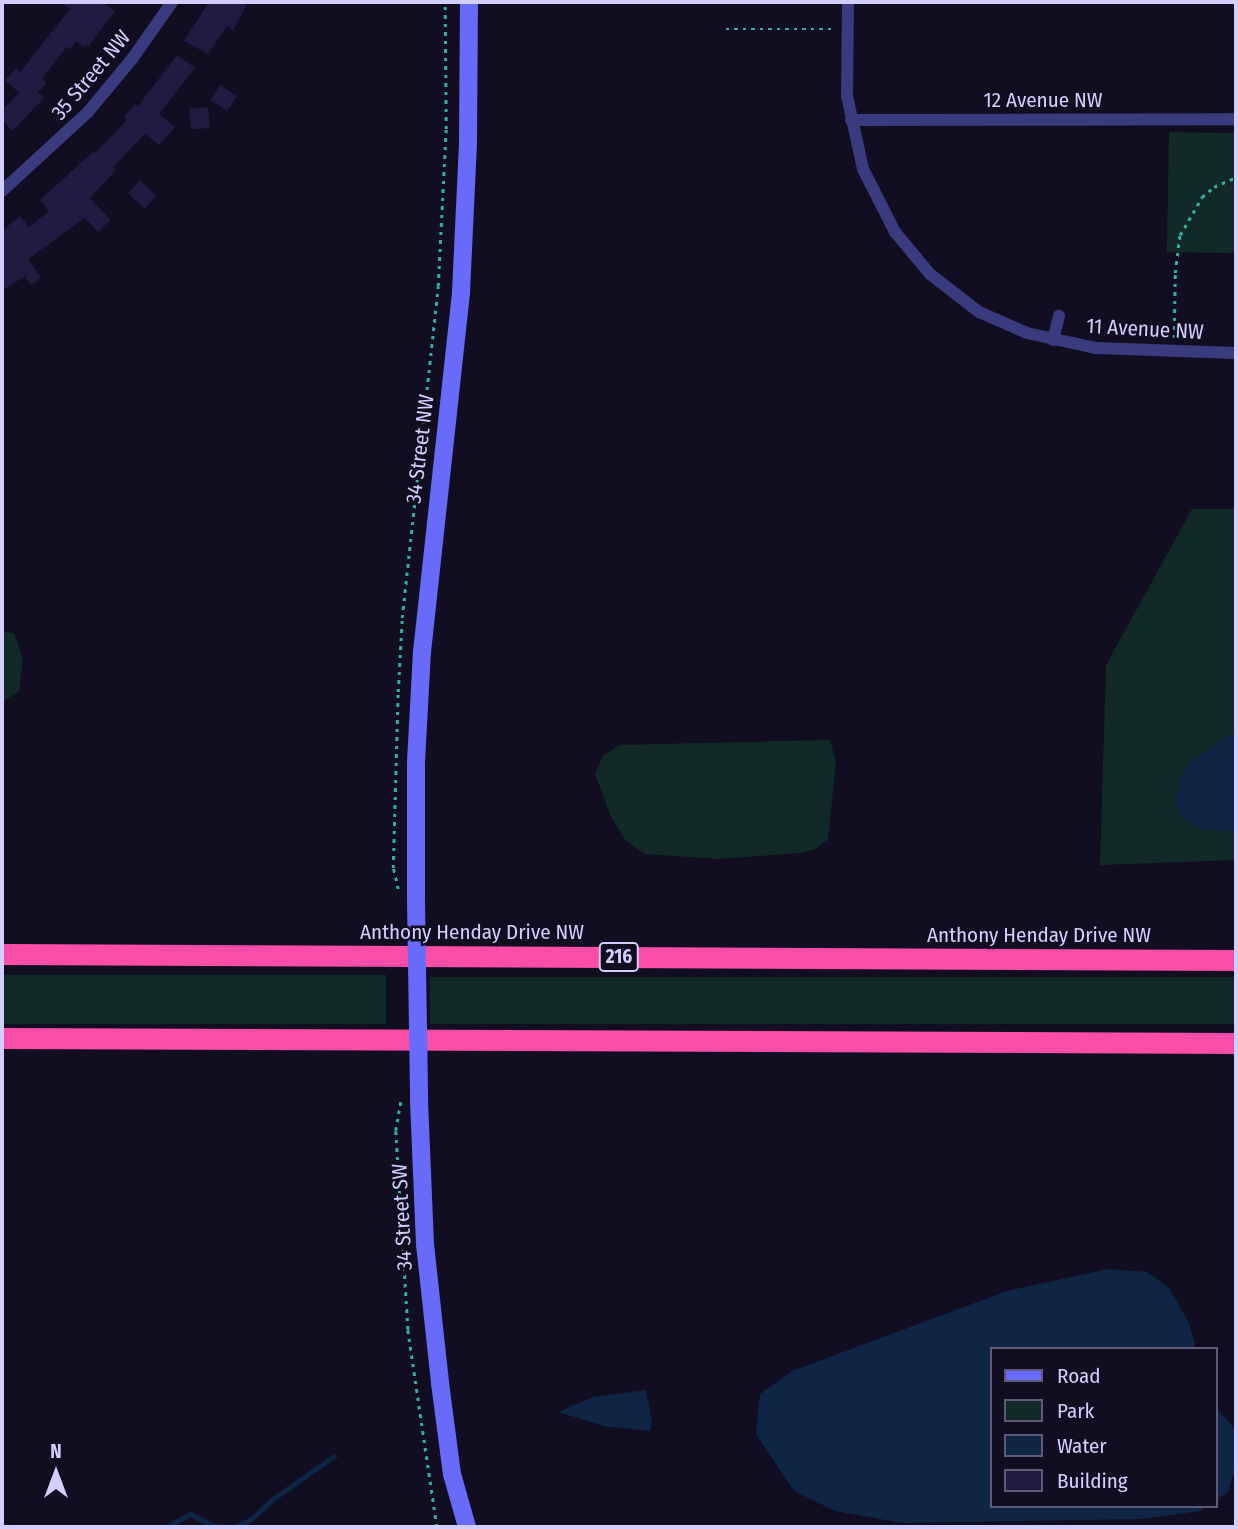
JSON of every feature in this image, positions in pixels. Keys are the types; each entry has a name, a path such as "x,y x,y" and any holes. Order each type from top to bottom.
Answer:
{"highway":[{"name":"Anthony Henday Drive NW","path":"2,954 1236,960"},
{"path":"2,1038 1236,1043"}],"main road":[{"name":"34 Street NW","path":"416,901 416,762 422,652 461,292 468,141 469,2"},
{"name":"34 Street SW","path":"416,901 411,1098 440,1383 452,1474 467,1527"}],"street":[{"name":"35 Street NW","path":"2,191 70,131 117,78 172,2"},
{"name":"11 Avenue NW","path":"848,2 847,96 850,120 863,169 884,213 906,248 945,288 979,312 1002,324 1053,340 1096,348 1236,353"},
{"name":"12 Avenue NW","path":"850,120 1236,119"},
{"name":"11 Avenue NW","path":"1053,340 1059,316"}],"path":[{"path":"399,891 393,868 398,692 405,594 423,446 429,348 438,286 446,130 445,2"},
{"path":"726,29 848,29"},
{"path":"1174,341 1175,273 1180,235 1202,197 1214,187 1236,177"},
{"path":"411,1098 396,1131 408,1330 437,1527"}],"green space":[{"path":"1169,132 1236,133 1234,253 1167,252"},
{"path":"1192,509 1236,509 1236,860 1100,865 1106,665"},
{"path":"2,632 14,633 23,659 19,691 2,702"},
{"path":"830,740 836,762 828,839 816,849 802,853 718,859 645,854 625,840 611,817 595,774 603,756 619,745"},
{"path":"2,975 386,975 386,1024 2,1024"},
{"path":"430,977 1236,977 1236,1024 430,1024"}],"water":[{"path":"1236,730 1236,832 1202,829 1181,816 1176,801 1179,782 1188,764"},
{"path":"1108,1269 1147,1272 1169,1288 1189,1323 1195,1347 990,1347 990,1508 1204,1508 1200,1511 1142,1519 902,1523 835,1511 794,1491 756,1434 760,1394 792,1371 1007,1291"},
{"path":"646,1390 652,1423 650,1431 604,1426 558,1412 593,1397"},
{"path":"1217,1409 1235,1429 1236,1464 1228,1492 1217,1499"}],"building":[{"path":"61,2 102,2 115,11 89,46 86,44 84,47 76,41 70,49 67,47 42,78 47,83 38,92 44,98 12,131 2,120 2,110 19,93 5,80 16,68 20,72 70,9"},
{"path":"209,2 248,2 233,30 227,26 208,54 184,41"},
{"path":"177,55 195,68 159,114 175,127 159,145 145,134 113,167 116,170 90,198 111,220 98,232 85,218 28,259 41,278 31,285 25,276 2,291 2,231 20,216 29,227 49,211 40,200 94,151 95,153 127,120 124,117 135,104 138,106"},
{"path":"220,85 237,96 227,111 210,100"},
{"path":"208,107 210,128 191,130 189,109"},
{"path":"140,180 157,196 145,209 128,193"}],"waterway":[{"path":"234,1527 250,1520 273,1499 334,1456"},
{"path":"166,1527 190,1514 215,1526 231,1527"}]}
